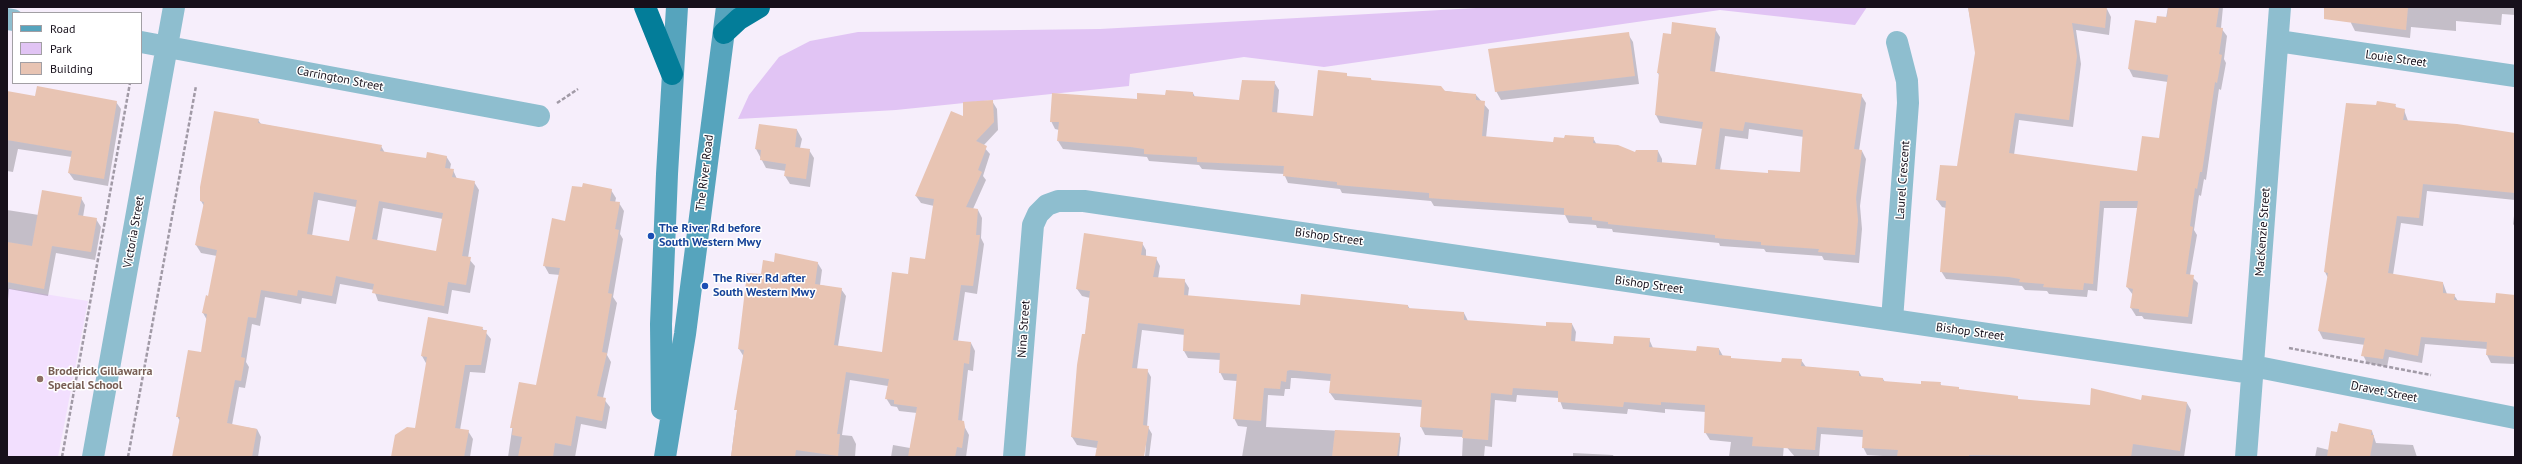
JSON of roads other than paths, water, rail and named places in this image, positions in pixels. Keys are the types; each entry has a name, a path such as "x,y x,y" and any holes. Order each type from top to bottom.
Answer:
{"highway":[{"path":"645,7 672,74"},
{"path":"724,33 739,19 759,7"}],"main road":[{"name":"The River Road","path":"664,457 661,324 672,74 677,7"},
{"name":"The River Road","path":"664,457 685,334 727,7"}],"street":[{"name":"Victoria Street","path":"93,457 174,7"},
{"name":"MacKenzie Street","path":"2246,457 2280,7"},
{"name":"Louie Street","path":"2278,41 2515,76"},
{"name":"Carrington Street","path":"142,42 539,116"},
{"name":"Laurel Crescent","path":"1892,320 1908,102 1907,81 1897,42"},
{"name":"Bishop Street","path":"1047,205 1058,201 1084,201 1892,320 2253,369"},
{"name":"Nina Street","path":"1014,457 1030,240 1033,225 1038,214 1047,205"},
{"name":"Dravet Street","path":"2253,369 2515,418"}],"place":[{"name":"The River Rd before South Western Mwy","path":"651,236"},
{"name":"The River Rd after South Western Mwy","path":"705,286"},
{"name":"Broderick Gillawarra Special School","path":"40,379"}]}
